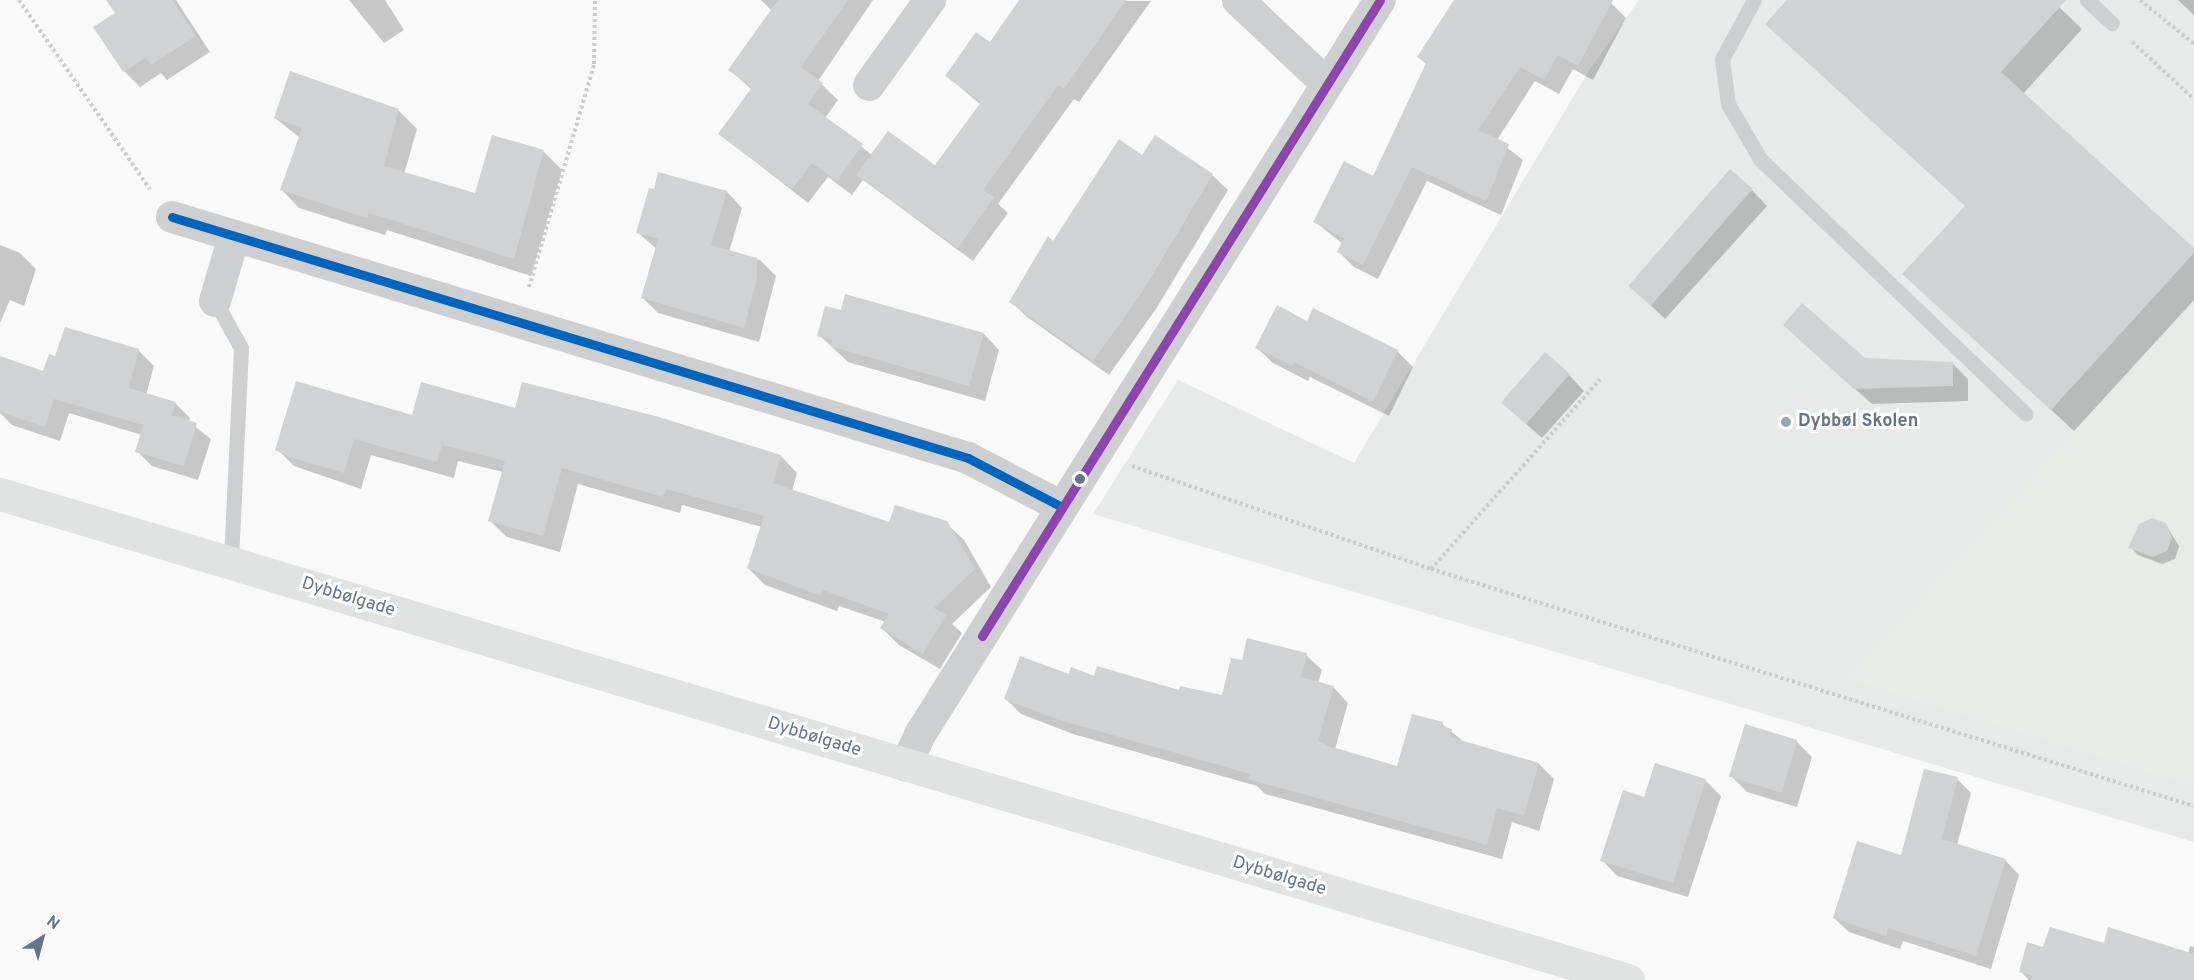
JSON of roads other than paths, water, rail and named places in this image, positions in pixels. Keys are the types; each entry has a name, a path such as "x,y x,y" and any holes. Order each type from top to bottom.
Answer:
{"street":[{"path":"869,85 930,0"},
{"path":"1238,0 1327,84"},
{"path":"906,766 921,733 1380,0"},
{"path":"172,218 968,458 1062,507"},
{"path":"215,300 234,236"},
{"name":"Dybbølgade","path":"0,494 1628,980"}],"lane":[{"path":"1754,0 1722,59 1728,104 1760,159 2026,414"},
{"path":"2087,0 2112,23"},
{"path":"215,300 241,348 231,564"}],"place":[{"name":"Dybbøl Skolen","path":"1786,422"}]}
